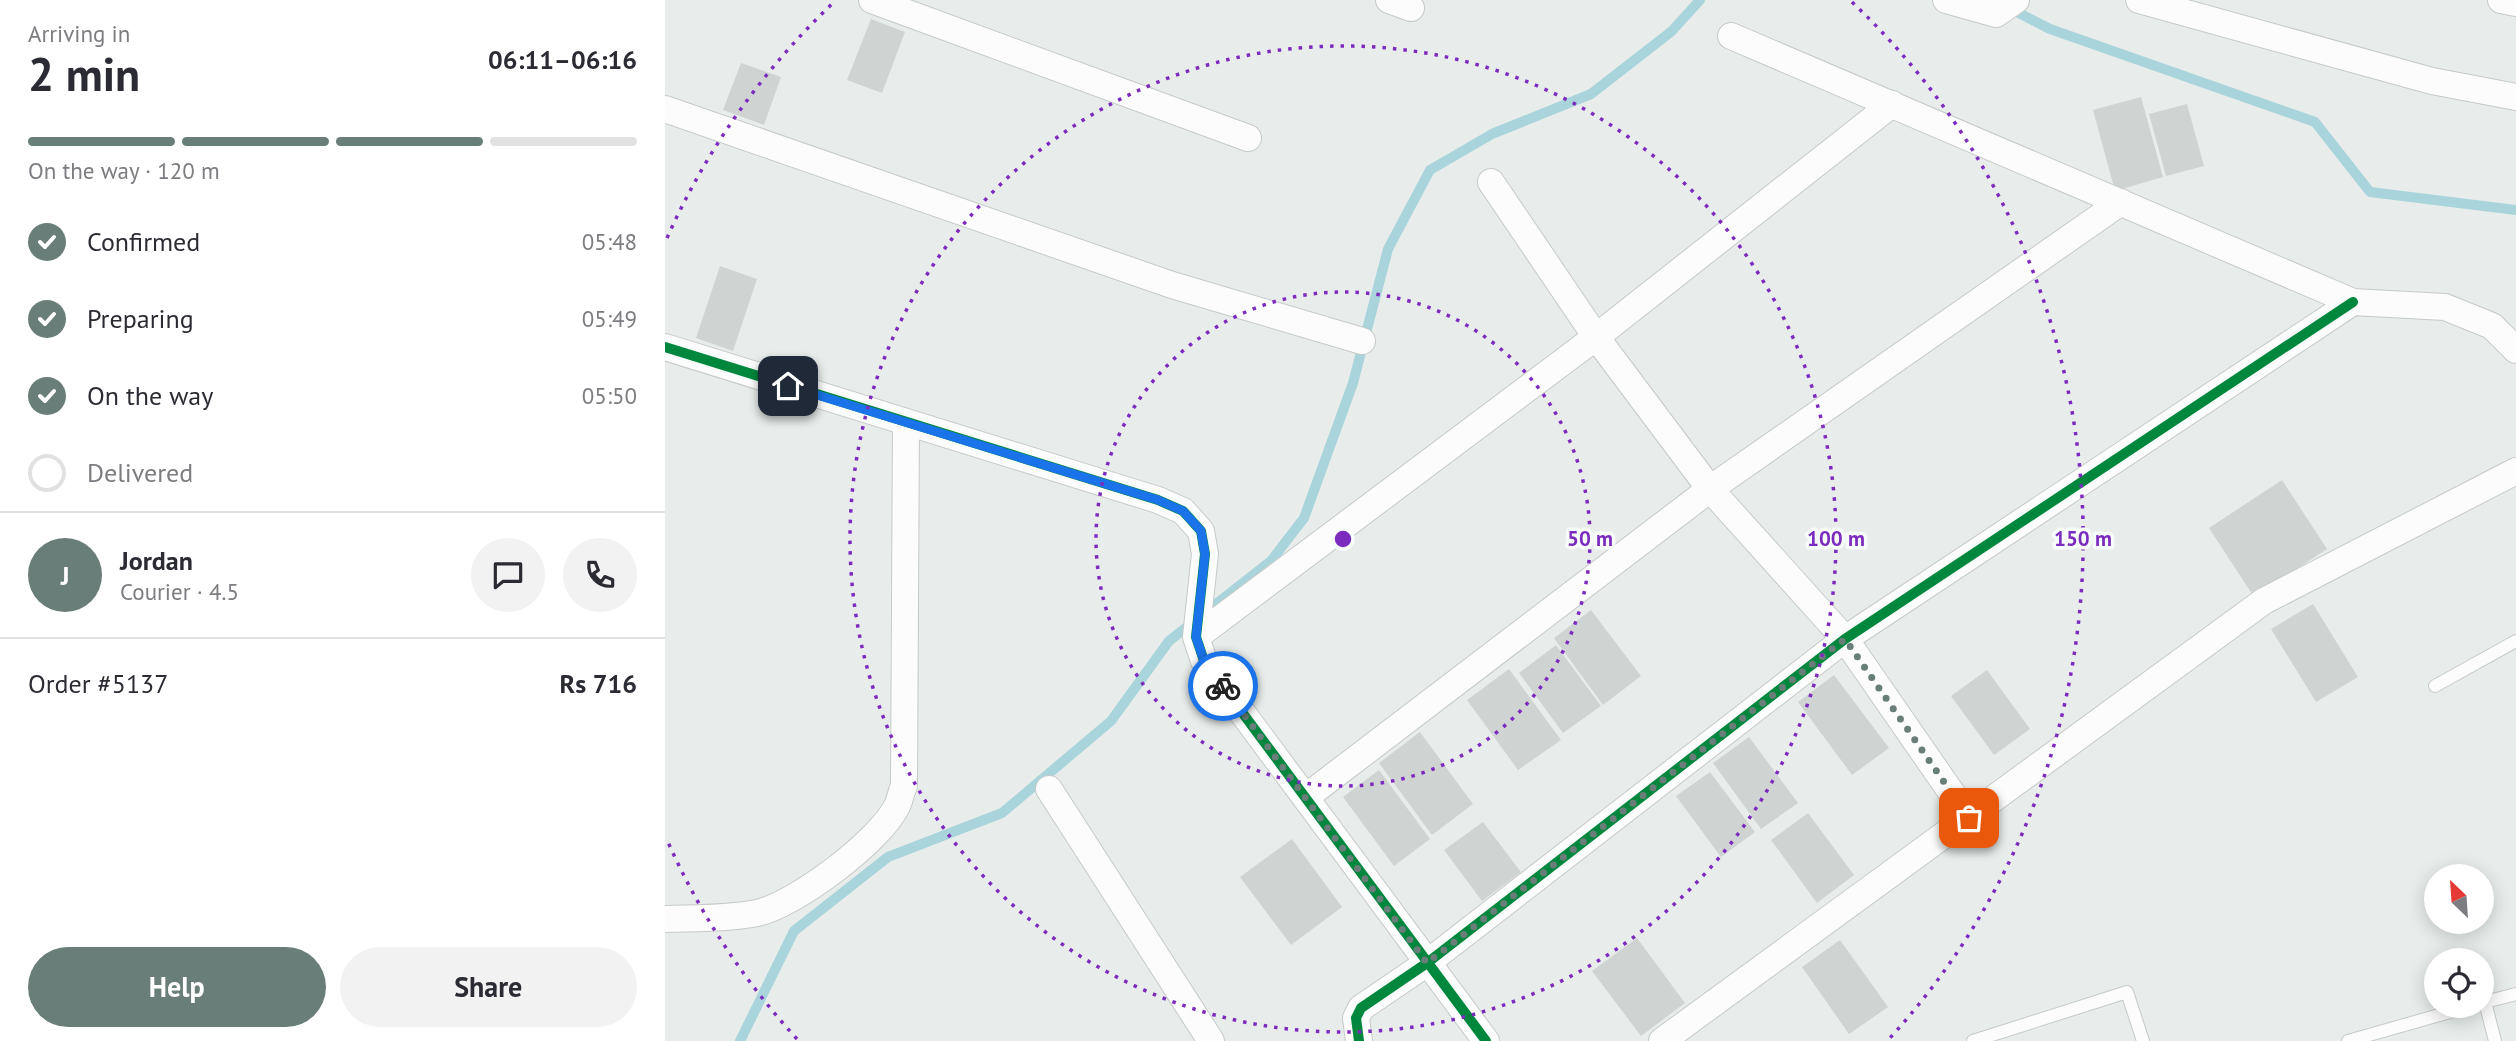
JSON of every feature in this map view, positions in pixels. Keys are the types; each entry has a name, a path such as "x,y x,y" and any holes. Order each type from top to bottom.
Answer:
{"street":[{"path":"872,0 1248,138"},
{"path":"1946,0 1996,14 2011,3"},
{"path":"2139,0 2432,82 2516,97"},
{"path":"2501,0 2516,3"},
{"path":"1731,36 2353,302 2445,307 2492,326 2516,350"},
{"path":"1197,635 1596,337 1892,104"},
{"path":"665,109 1172,285 1362,341"},
{"path":"1491,182 1596,337 1710,489 1845,639 1969,818"},
{"path":"1307,797 1710,489 2121,202"},
{"path":"1359,1041 1356,1018 1361,1007 1427,963 1845,639 2353,302"},
{"path":"665,347 1183,511 1201,531 1205,554 1197,635 1204,661 1486,1041"},
{"path":"665,919 759,912 790,900 816,884 879,830 896,807 904,786 907,422"},
{"path":"1662,1041 2264,601 2516,471"},
{"path":"1049,789 1211,1041"}],"lane":[{"path":"2435,686 2516,641"},
{"path":"1973,1041 2127,992 2143,1041"},
{"path":"2494,1000 2516,994"},
{"path":"2348,1041 2429,1018"},
{"path":"2488,1018 2495,1041"}],"building":[{"path":"871,19 905,32 882,93 847,80"},
{"path":"741,63 781,77 764,125 723,110"},
{"path":"2141,97 2163,177 2115,191 2093,110"},
{"path":"2187,104 2204,166 2166,176 2149,114"},
{"path":"720,266 757,279 733,351 696,338"},
{"path":"2282,480 2327,549 2254,597 2209,528"},
{"path":"2313,604 2358,677 2316,702 2271,629"},
{"path":"1591,610 1641,676 1603,705 1554,638"},
{"path":"1556,645 1601,706 1563,733 1519,673"},
{"path":"1509,669 1561,740 1518,770 1467,700"},
{"path":"1987,670 2030,729 1994,755 1951,696"},
{"path":"1834,675 1889,748 1852,775 1798,702"},
{"path":"1420,732 1473,804 1432,835 1379,763"},
{"path":"1749,737 1798,803 1761,829 1713,763"},
{"path":"1379,770 1430,839 1394,866 1343,797"},
{"path":"1710,772 1755,832 1721,857 1676,796"},
{"path":"1808,813 1854,875 1817,903 1771,840"},
{"path":"1483,822 1521,872 1482,901 1444,850"},
{"path":"1292,839 1342,907 1291,945 1240,877"},
{"path":"1637,938 1685,1003 1641,1036 1592,971"},
{"path":"1840,940 1888,1007 1849,1034 1802,967"}],"waterway":[{"path":"740,1041 794,931 888,857 1002,813 1111,721 1169,641 1271,561 1304,518 1353,383 1388,249 1430,170 1492,134 1591,94 1672,31 1700,0"},
{"path":"2009,8 2050,29 2315,122 2370,192 2516,210"}],"cycle path":[{"path":"1359,1041 1356,1018 1361,1008 1427,963 1845,639 2353,302"},
{"path":"665,347 1158,500 1183,511 1201,531 1205,554 1196,637 1204,661 1486,1041"}],"way so far":[{"path":"1223,686 1427,963 1845,639 1969,818"}],"route":[{"path":"788,386 1158,500 1183,511 1201,531 1205,554 1196,637 1204,661 1223,686"}]}
